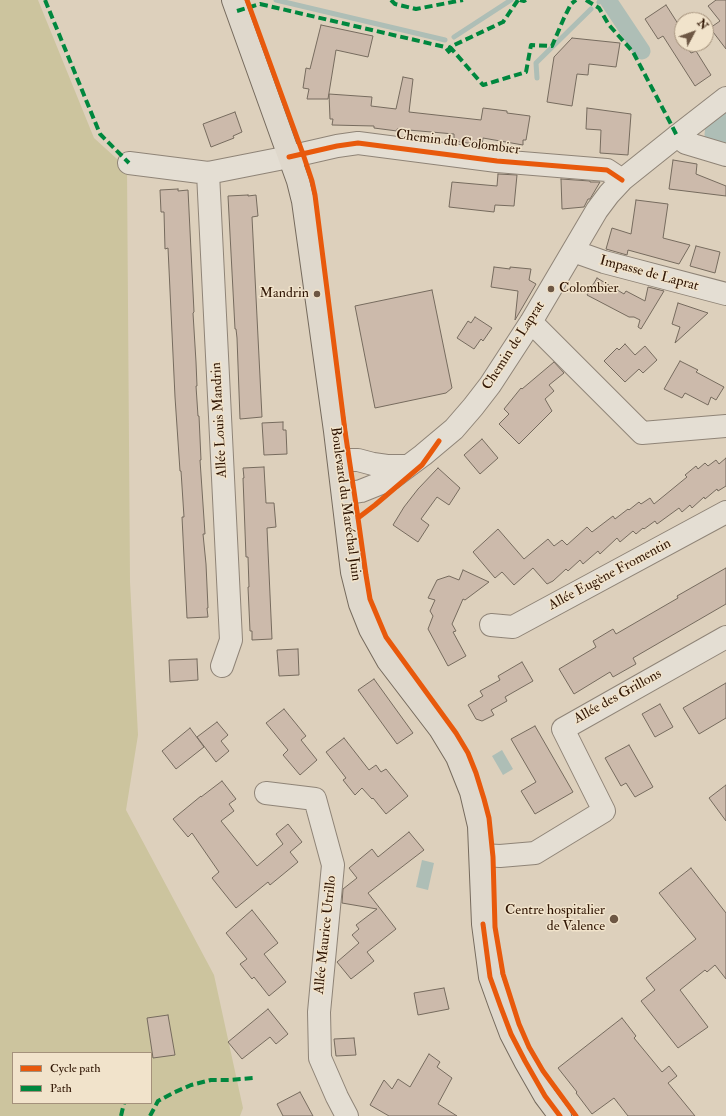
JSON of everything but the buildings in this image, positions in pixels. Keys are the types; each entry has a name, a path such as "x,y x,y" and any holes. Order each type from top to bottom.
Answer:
{"main road":[{"name":"Boulevard du Maréchal Juin","path":"233,0 298,181 303,200 339,460 352,572 360,604 370,629 388,661 440,729 457,757 471,792 479,826 483,924 490,977 511,1034 546,1096 560,1116"}],"street":[{"name":"Chemin de Laprat","path":"343,494 361,491 391,479 454,429 490,385 531,322 597,210 609,194 622,180 726,98"},
{"path":"677,136 686,143 726,155"},
{"name":"Chemin du Colombier","path":"129,163 208,173 358,143 497,161 607,170 622,180"},
{"name":"Allée Louis Mandrin","path":"208,173 231,640 222,666"},
{"name":"Impasse de Laprat","path":"573,251 604,262 726,294"},
{"path":"531,322 642,434 726,426"},
{"path":"339,460 358,460 387,466 407,466"},
{"name":"Allée Eugène Fromentin","path":"491,625 513,626 726,512"},
{"name":"Allée des Grillons","path":"481,855 500,856 535,853 604,811 563,729 726,637"},
{"name":"Allée Maurice Utrillo","path":"266,792 315,799 333,865 319,1012 320,1058 347,1116"}],"shaded area":[{"path":"0,0 38,0 94,138 127,168 130,582 138,735 126,810 214,975 243,1108 240,1116 0,1116"},
{"path":"726,114 726,137 715,134 717,132 711,125"},
{"path":"502,750 513,769 503,775 492,756"},
{"path":"422,860 434,863 428,890 416,887"}],"waterway":[{"path":"276,0 445,40"},
{"path":"454,37 511,0"},
{"path":"608,0 642,51"},
{"path":"537,78 536,63 591,9"},
{"path":"726,121 714,126 713,135 726,138"}],"marked path":[{"path":"45,0 100,134 129,163"},
{"path":"391,0 395,4 416,9 463,0"},
{"path":"518,0 503,22 450,47 483,85 526,72 531,45 552,46 571,4 576,0"},
{"path":"520,0 526,0"},
{"path":"586,0 599,8 609,25 633,52 677,136"},
{"path":"237,11 260,4 445,47 450,53"},
{"path":"150,1116 158,1101 191,1085 211,1080 254,1078"},
{"path":"121,1116 124,1104"}],"cycle path":[{"path":"247,0 303,154 315,195 345,431 370,599 386,637 456,733 468,753 476,773 489,818 493,857 495,927 503,974 519,1024 529,1047 543,1071 576,1116"},
{"path":"289,157 337,146 358,143 497,161 607,170 622,180"},
{"path":"358,518 422,465 439,441"},
{"path":"483,924 490,977 511,1034 545,1096 560,1116"}],"place":[{"name":"Colombier","path":"551,289"},
{"name":"Mandrin","path":"317,294"},
{"name":"Centre hospitalier de Valence","path":"614,919"}]}
